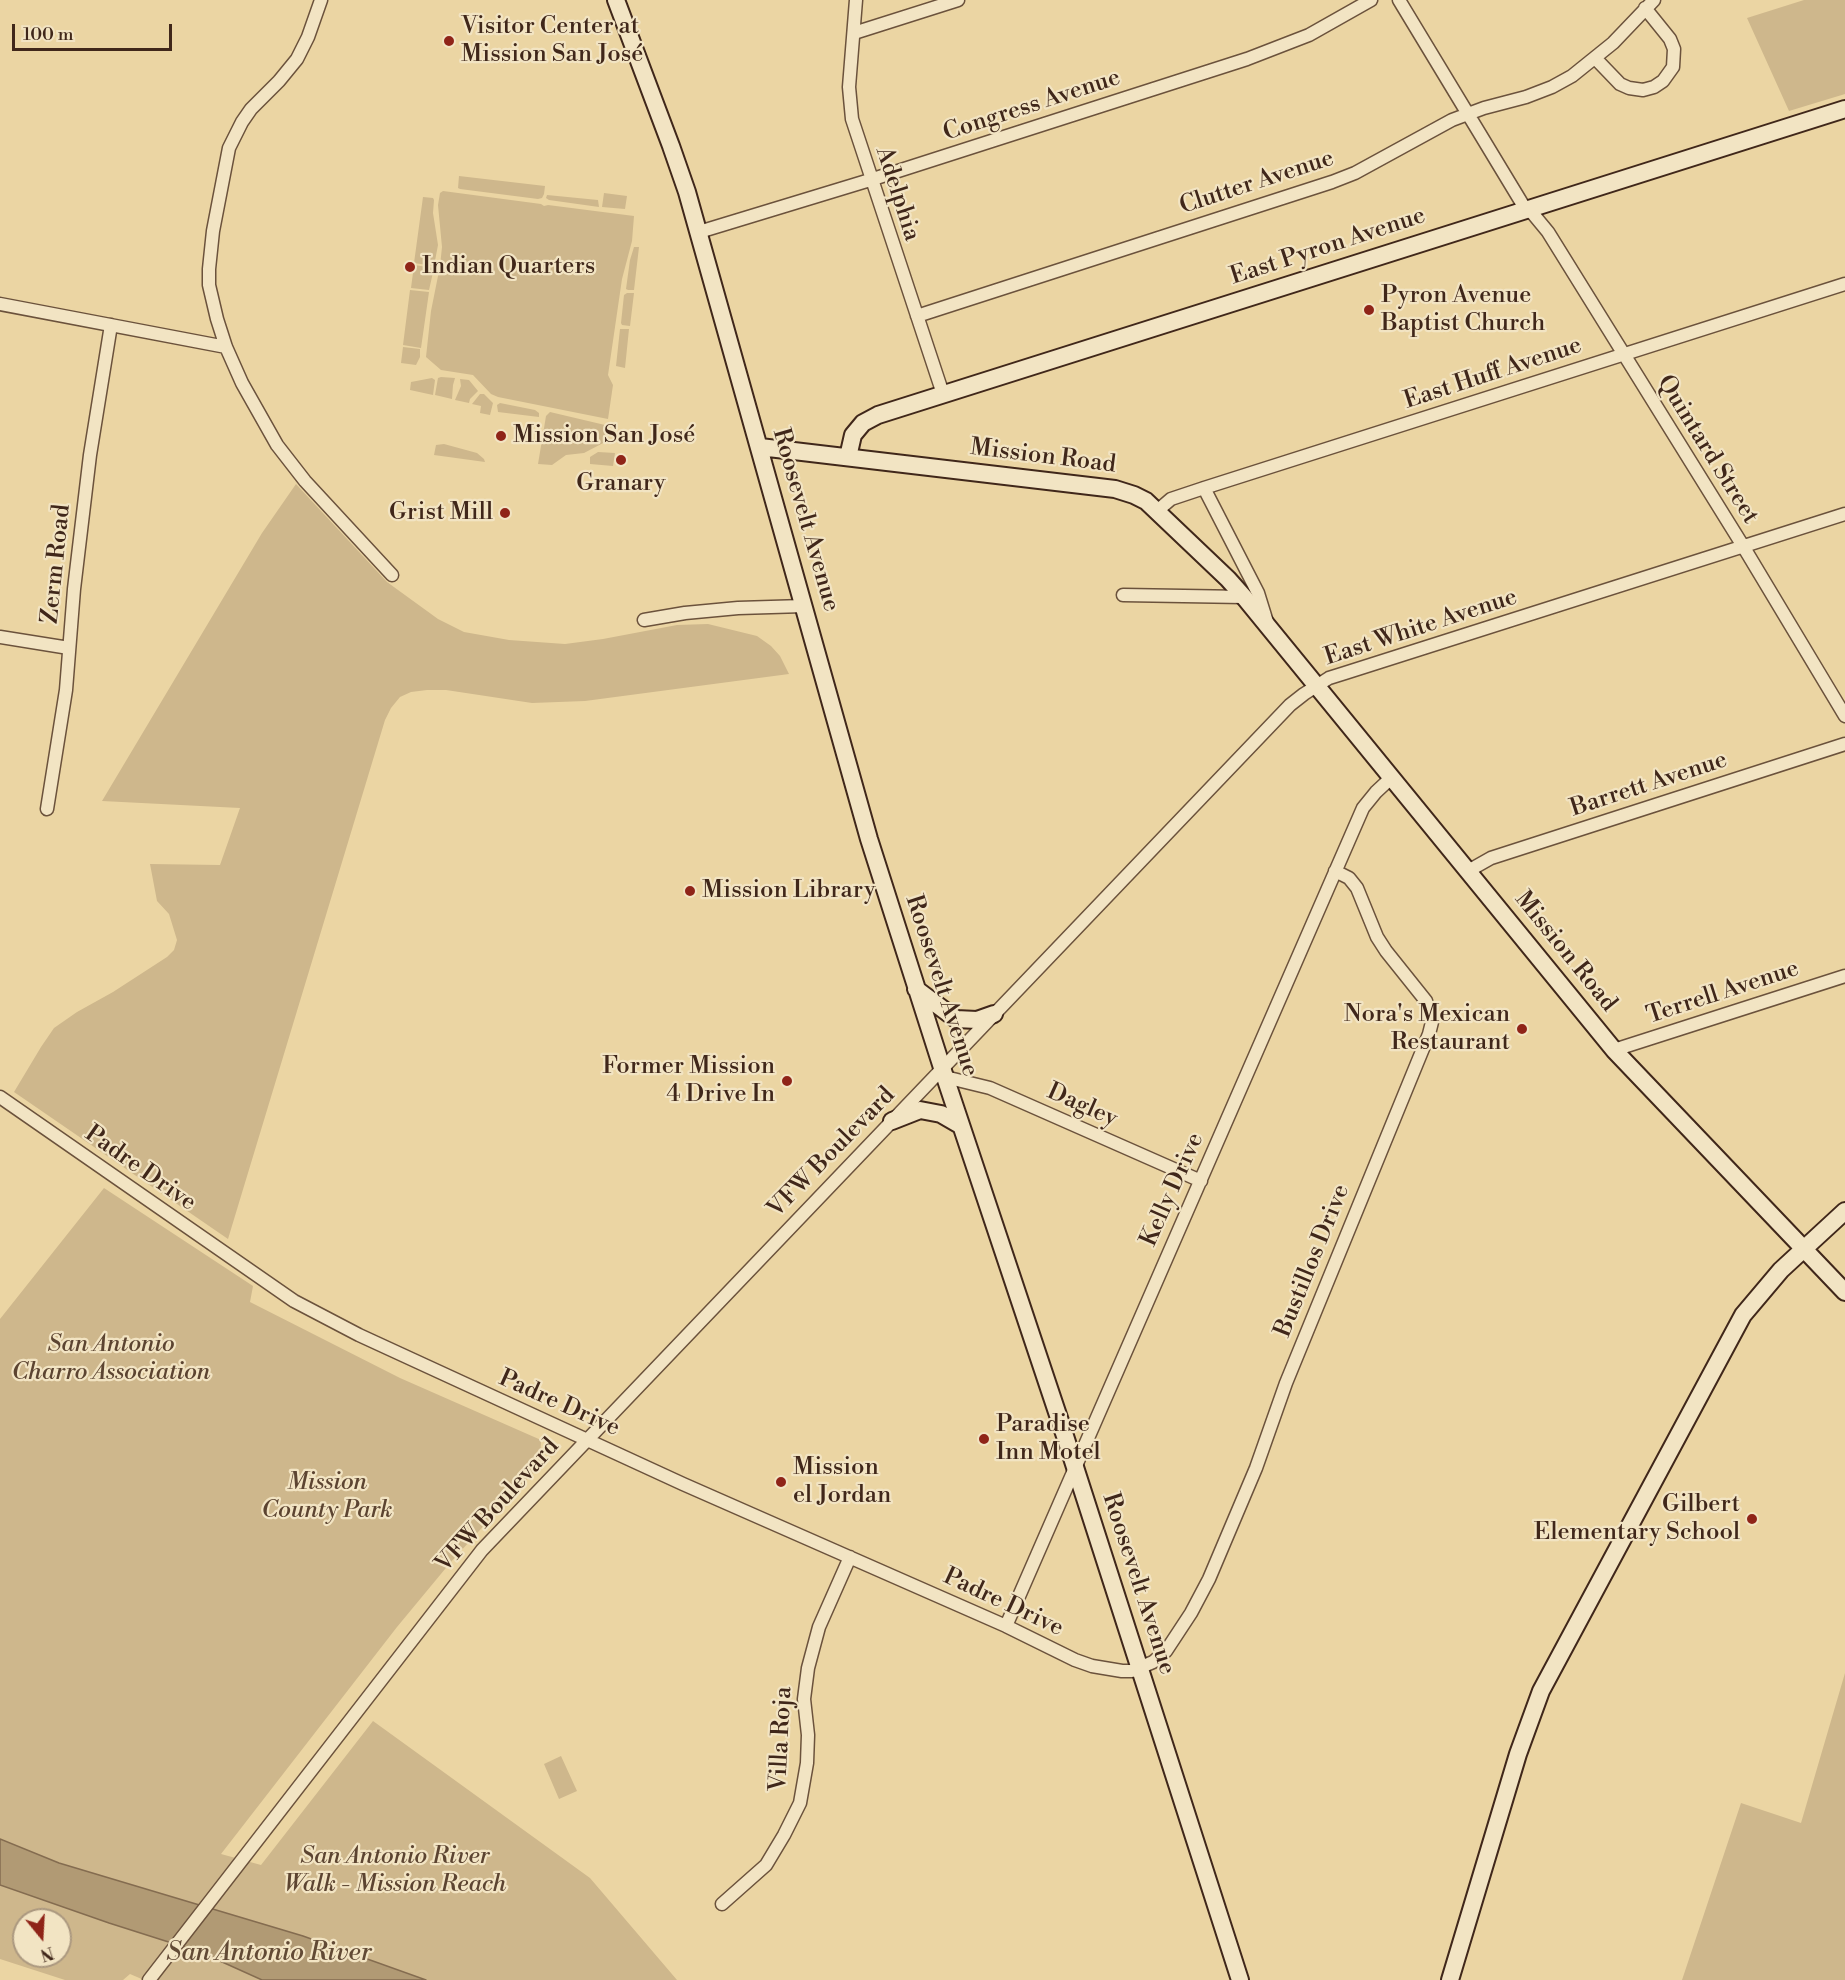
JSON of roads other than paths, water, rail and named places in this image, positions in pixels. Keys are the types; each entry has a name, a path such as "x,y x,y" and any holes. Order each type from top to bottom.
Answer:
{"main road":[{"name":"Roosevelt Avenue","path":"616,0 671,146 699,232 865,829 960,1125 1075,1467 1240,1980"},
{"name":"East Pyron Avenue","path":"848,458 854,435 863,423 878,415 1845,109"},
{"name":"Mission Road","path":"759,447 1115,489 1140,498 1157,511 1228,579 1268,625 1614,1050 1845,1292"},
{"path":"916,989 956,1019 977,1020 994,1014"},
{"path":"892,1121 920,1110 941,1114 960,1125"},
{"path":"1450,1980 1518,1754 1541,1691 1743,1315 1781,1270 1845,1211"}],"street":[{"path":"321,0 303,49 289,71 251,109 229,148 213,231 209,268 211,297 226,347 242,383 277,445 304,481 392,575"},
{"name":"Adelphia","path":"856,0 849,101 854,128 943,394"},
{"path":"854,33 958,0"},
{"name":"Congress Avenue","path":"699,232 870,180 1274,49 1309,35 1371,0"},
{"name":"Quintard Street","path":"1399,0 1467,115 1528,209 1548,232 1743,546 1845,716"},
{"name":"Clutter Avenue","path":"917,316 1355,173 1452,120 1526,98 1572,76 1622,35 1649,4 1674,49 1673,67 1663,81 1643,90 1620,84 1595,58"},
{"name":"East Huff Avenue","path":"1157,511 1171,500 1204,488 1845,284"},
{"path":"0,304 226,347"},
{"name":"Zerm Road","path":"47,809 66,690 90,455 111,325"},
{"name":"Mission Road","path":"1204,488 1258,593 1268,625"},
{"name":"East White Avenue","path":"943,1073 994,1014 1290,705 1316,686 1329,678 1845,514"},
{"path":"1123,595 1244,597"},
{"path":"644,620 738,608 804,606"},
{"path":"0,637 69,648"},
{"name":"Barrett Avenue","path":"1468,871 1491,858 1845,744"},
{"name":"Kelly Drive","path":"1006,1626 1335,871 1369,799 1391,778"},
{"name":"Bustillos Drive","path":"1140,1668 1154,1662 1166,1651 1191,1613 1209,1579 1256,1468 1286,1383 1432,1022 1426,1001 1377,937 1357,888 1349,878 1335,871"},
{"name":"Terrell Avenue","path":"1614,1050 1845,976"},
{"name":"Dagley","path":"943,1073 990,1088 1201,1180"},
{"name":"VFW Boulevard","path":"149,1980 464,1572 519,1510 892,1121 943,1073"},
{"name":"Padre Drive","path":"0,1097 294,1301 396,1354 1092,1666 1122,1671 1140,1668"},
{"name":"Villa Roja","path":"722,1904 766,1864 800,1803 807,1763 808,1735 804,1699 808,1668 819,1627 850,1557"}],"water":[{"name":"San Antonio River","path":"0,1839 59,1863 303,1936 426,1980 262,1980 200,1952 0,1885"}],"place":[{"name":"Visitor Center at Mission San José","path":"449,41"},
{"name":"Indian Quarters","path":"410,267"},
{"name":"Pyron Avenue Baptist Church","path":"1369,310"},
{"name":"Mission San José","path":"501,436"},
{"name":"Granary","path":"621,460"},
{"name":"Grist Mill","path":"505,513"},
{"name":"Mission Library","path":"690,891"},
{"name":"Nora's Mexican Restaurant","path":"1522,1029"},
{"name":"Former Mission 4 Drive In","path":"787,1081"},
{"name":"Paradise Inn Motel","path":"984,1439"},
{"name":"Mission el Jordan","path":"781,1482"},
{"name":"Gilbert Elementary School","path":"1752,1519"}],"park label":[{"name":"San Antonio Charro Association","path":"111,1359"},
{"name":"Mission County Park","path":"327,1497"},
{"name":"San Antonio River Walk - Mission Reach","path":"395,1871"}]}
